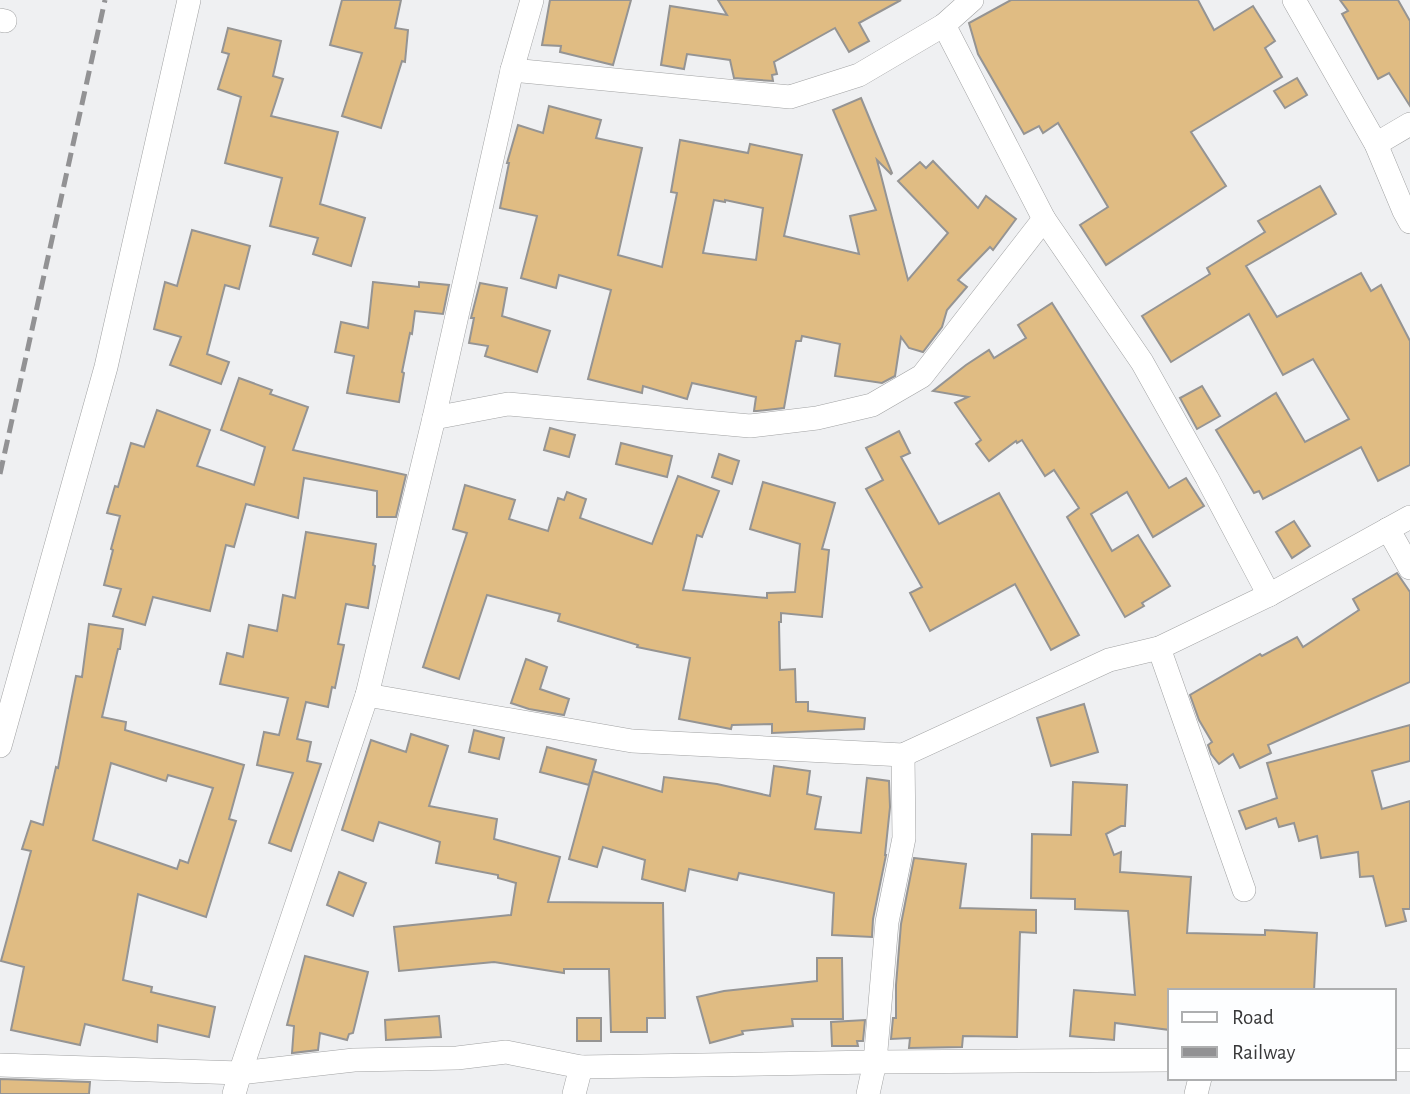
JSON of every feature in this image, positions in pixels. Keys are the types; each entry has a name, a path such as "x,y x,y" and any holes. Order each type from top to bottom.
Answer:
{"street":[{"path":"0,746 106,367 189,0"},
{"path":"237,1084 367,695 434,418 512,71 532,0"},
{"path":"512,71 790,97 859,75 944,25 972,0"},
{"path":"1294,0 1377,144 1410,222"},
{"path":"944,25 1044,219 1142,362 1269,595"},
{"path":"1377,144 1410,124"},
{"path":"434,418 508,404 750,426 817,418 872,405 922,376 1044,219"},
{"path":"367,695 632,741 903,755 1109,660 1158,648 1269,595 1410,517"},
{"path":"1388,529 1410,568"},
{"path":"1158,648 1244,890"},
{"path":"868,1094 875,1062 887,922 904,838 903,755"},
{"path":"0,1065 237,1084 354,1060 457,1058 506,1052 581,1067 1168,1060"},
{"path":"574,1094 581,1067"}],"building":[{"path":"342,0 401,0 395,28 408,30 405,62 402,61 381,128 342,116 362,53 330,45"},
{"path":"550,0 631,0 613,65 560,52 561,46 542,45"},
{"path":"718,0 901,0 859,23 869,41 849,52 835,28 774,62 777,74 772,75 773,81 734,78 730,60 687,54 684,69 661,65 670,6 727,15"},
{"path":"1011,0 1198,0 1214,30 1253,6 1275,41 1265,48 1282,77 1191,132 1226,186 1106,265 1080,225 1108,207 1058,123 1043,133 1039,126 1024,134 978,54 969,23"},
{"path":"1340,0 1398,0 1410,21 1410,106 1389,73 1378,79 1342,14 1348,11"},
{"path":"228,28 281,41 273,76 283,79 271,116 338,132 320,204 365,218 351,266 313,254 318,238 270,226 282,178 225,163 241,97 218,89 229,54 222,52"},
{"path":"1297,78 1307,95 1285,108 1274,91"},
{"path":"861,98 892,173 877,160 908,280 948,233 898,181 920,162 926,168 933,161 978,208 986,196 1016,219 993,250 990,247 958,280 967,287 947,310 942,327 923,352 909,348 901,337 895,376 882,383 835,376 840,344 802,336 801,341 796,341 784,408 757,411 754,411 756,397 692,383 687,399 643,386 642,393 588,379 611,290 559,275 556,288 521,278 537,216 500,208 507,163 518,125 543,133 549,106 601,120 596,138 642,148 618,255 662,267 677,193 671,192 680,140 748,153 750,144 802,155 784,236 859,254 850,216 876,210 833,110","holes":["714,200 763,208 756,260 703,253"]},
{"path":"1320,186 1336,214 1246,266 1277,317 1361,273 1371,291 1381,285 1410,341 1410,465 1378,481 1361,447 1263,499 1259,491 1254,493 1216,430 1276,393 1305,442 1349,419 1313,359 1283,375 1249,314 1171,362 1142,316 1210,274 1207,268 1265,232 1258,221"},
{"path":"192,230 250,246 239,289 225,285 207,354 229,362 221,384 170,365 181,337 154,329 165,282 177,286"},
{"path":"373,282 419,287 419,282 449,285 443,314 415,311 402,372 399,402 347,393 354,356 335,352 341,322 368,328"},
{"path":"480,283 507,288 502,316 550,331 537,372 485,356 488,346 469,343 474,318 471,318"},
{"path":"1052,303 1169,488 1186,478 1204,506 1153,537 1127,492 1091,514 1112,551 1138,535 1170,586 1125,617 1067,517 1079,508 1054,470 1045,476 1022,440 1017,443 1016,441 989,461 976,444 981,440 955,403 968,397 933,391 989,350 994,358 1026,338 1018,325"},
{"path":"239,378 272,390 270,394 308,407 293,450 406,475 396,517 377,517 377,491 304,478 298,518 246,504 234,547 226,545 210,611 153,597 145,625 113,616 121,589 104,585 120,516 107,513 131,443 144,447 157,410 210,430 197,466 254,485 265,447 221,430"},
{"path":"1202,386 1220,416 1197,429 1180,398"},
{"path":"550,428 575,435 569,457 544,450"},
{"path":"899,431 910,453 901,457 939,524 999,493 1079,635 1051,650 1015,584 930,631 910,593 922,587 866,489 883,480 866,448"},
{"path":"621,443 672,456 667,477 616,464"},
{"path":"719,454 739,461 732,484 712,477"},
{"path":"678,476 719,491 702,537 697,535 683,590 767,598 767,593 795,592 800,544 750,529 763,482 835,503 822,549 829,550 822,617 781,613 780,670 795,669 796,702 808,702 808,711 865,718 864,729 772,733 772,724 732,725 731,729 679,719 690,658 637,647 638,645 558,621 560,614 487,595 459,679 423,667 467,533 453,529 465,485 515,500 509,519 548,531 558,498 564,500 567,492 586,499 580,518 652,544"},
{"path":"1294,521 1310,546 1292,558 1276,532"},
{"path":"306,532 376,544 375,566 368,608 346,604 338,644 344,645 328,707 306,702 297,739 311,742 307,761 321,764 291,851 269,843 293,773 257,765 264,732 279,735 288,698 220,684 227,653 243,657 249,625 277,631 283,595 295,598"},
{"path":"1397,573 1410,592 1410,682 1268,745 1271,753 1240,768 1233,754 1219,764 1211,754 1208,745 1212,742 1199,720 1190,695 1260,654 1262,656 1297,637 1303,647 1359,610 1353,599"},
{"path":"89,624 123,629 102,717 126,722 125,730 244,765 229,819 236,821 206,917 138,894 123,980 152,987 151,992 215,1007 209,1037 158,1025 157,1042 85,1024 80,1045 11,1030 24,967 1,961 31,851 22,849 31,821 43,825 56,767 58,768 76,676 82,677","holes":["111,763 166,781 168,775 213,788 188,863 180,860 177,869 93,840"]},
{"path":"526,659 547,667 540,689 569,699 564,715 511,703"},
{"path":"1084,704 1098,752 1051,766 1037,718"},
{"path":"1410,725 1410,761 1372,771 1382,809 1410,801 1410,909 1403,909 1406,921 1386,926 1373,876 1360,877 1358,852 1321,858 1317,836 1299,841 1294,823 1279,827 1276,818 1246,829 1239,811 1277,798 1267,763"},
{"path":"474,730 504,738 499,759 469,752"},
{"path":"411,734 448,746 429,806 497,819 494,839 560,857 548,902 663,903 665,1018 647,1018 647,1032 611,1032 609,969 564,969 564,973 494,962 399,971 394,927 511,915 516,883 498,878 498,875 436,863 440,842 379,822 373,841 342,830 371,740 406,752"},
{"path":"547,747 596,760 589,785 540,772"},
{"path":"774,766 810,771 807,794 821,797 815,829 861,833 867,778 889,781 886,855 872,937 832,935 834,893 739,873 737,880 689,869 685,891 642,879 645,860 603,847 597,867 569,859 593,771 662,792 664,777 717,784 770,796"},
{"path":"1073,782 1127,785 1125,826 1106,834 1114,855 1121,852 1120,872 1191,877 1187,933 1265,935 1265,930 1317,933 1314,989 1168,989 1168,1030 1115,1023 1114,1040 1070,1036 1074,990 1135,995 1128,911 1075,909 1075,899 1031,898 1032,834 1071,835"},
{"path":"914,858 966,864 960,908 1036,910 1036,933 1020,932 1017,1037 963,1036 962,1047 909,1048 910,1038 891,1039 893,1018 896,1018 901,924"},
{"path":"339,872 366,883 353,916 327,905"},
{"path":"305,956 368,972 353,1033 349,1034 347,1040 320,1033 318,1050 292,1053 294,1026 287,1025"},
{"path":"817,958 842,958 843,1019 792,1019 793,1026 742,1031 743,1034 710,1043 697,997 724,991 817,981"},
{"path":"439,1016 441,1037 386,1040 385,1020"},
{"path":"577,1018 601,1018 601,1041 577,1041"},
{"path":"865,1020 863,1041 857,1041 858,1046 832,1046 831,1022"},
{"path":"0,1079 90,1082 89,1094 0,1094"}],"railway":[{"path":"0,474 105,0"}]}
